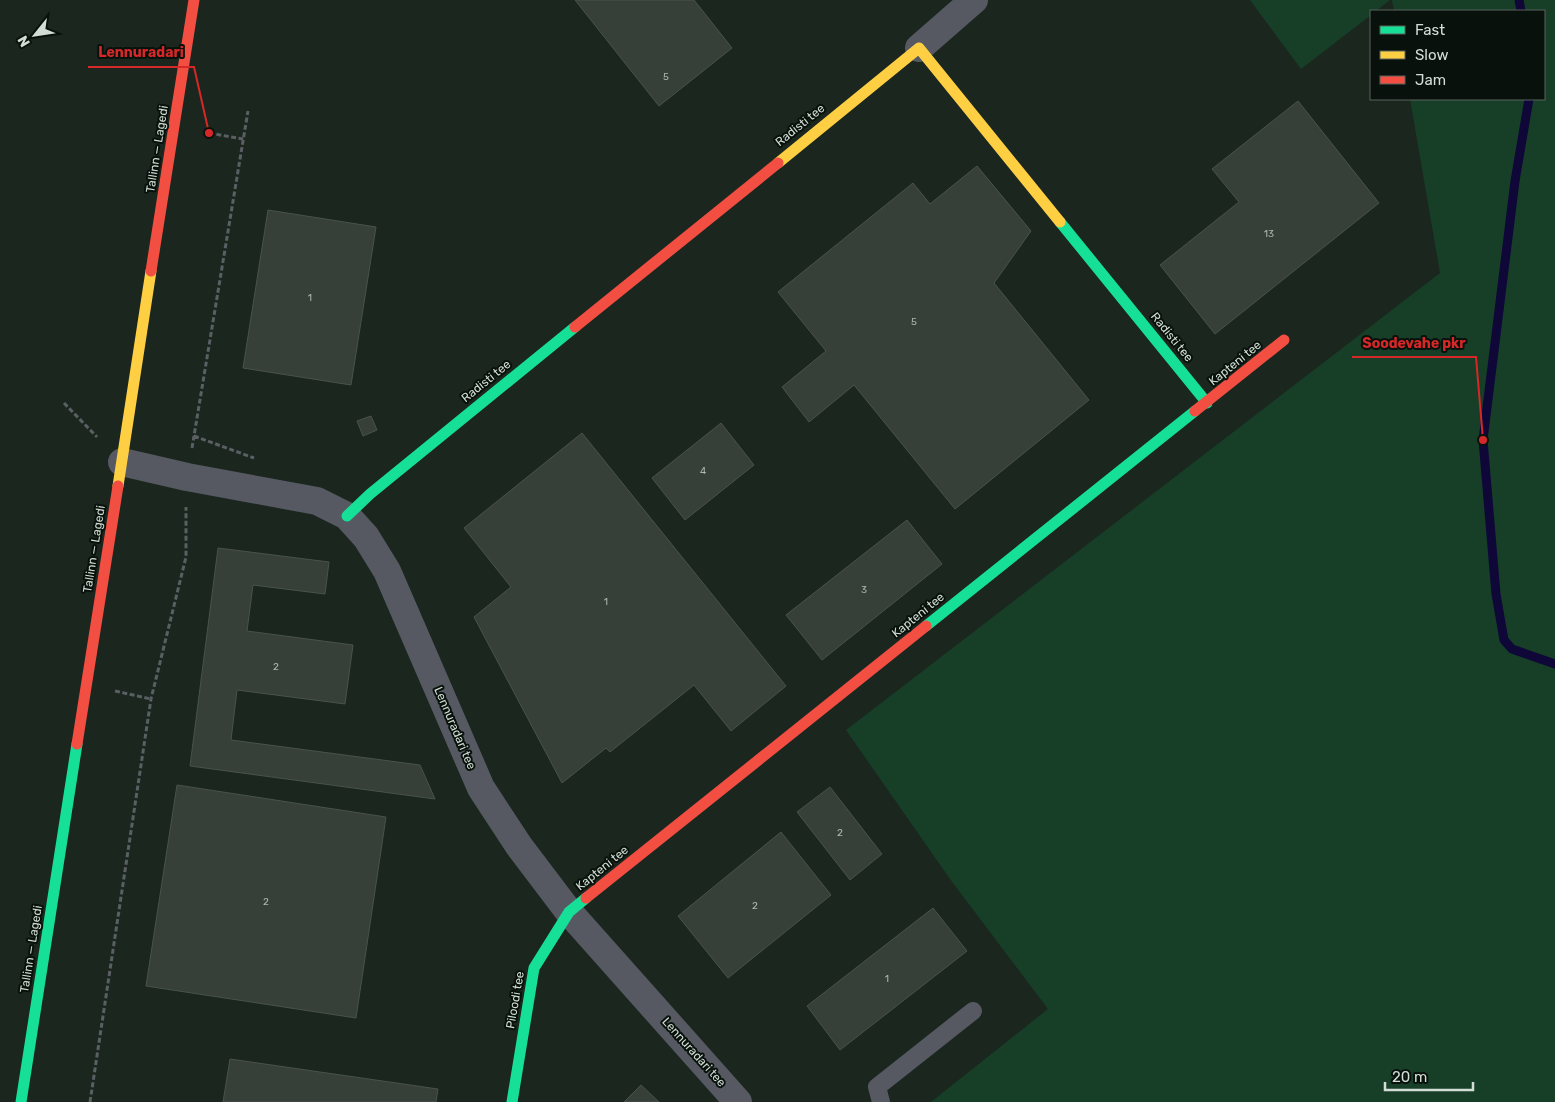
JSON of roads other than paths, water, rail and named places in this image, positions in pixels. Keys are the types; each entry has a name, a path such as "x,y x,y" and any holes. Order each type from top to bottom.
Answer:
{"street":[{"name":"Tallinn — Lagedi","path":"21,1102 194,0"},
{"path":"918,48 974,0"},
{"name":"Radisti tee","path":"347,516 370,494 918,48 1207,402"},
{"name":"Kapteni tee","path":"569,912 1284,340"},
{"name":"Lennuradari tee","path":"122,462 187,477 317,501 347,516 366,537 387,571 481,788 519,846 569,912 738,1102"},
{"name":"Piloodi tee","path":"512,1102 534,968 569,912"}],"lane":[{"path":"881,1102 877,1087 973,1011"}],"waterway":[{"path":"1519,0 1521,10"},
{"path":"1529,100 1515,181 1483,440 1496,594 1504,640 1512,649 1555,664"}],"place":[{"name":"Lennuradari","path":"209,133"},
{"name":"Soodevahe pkr","path":"1483,440"}]}
